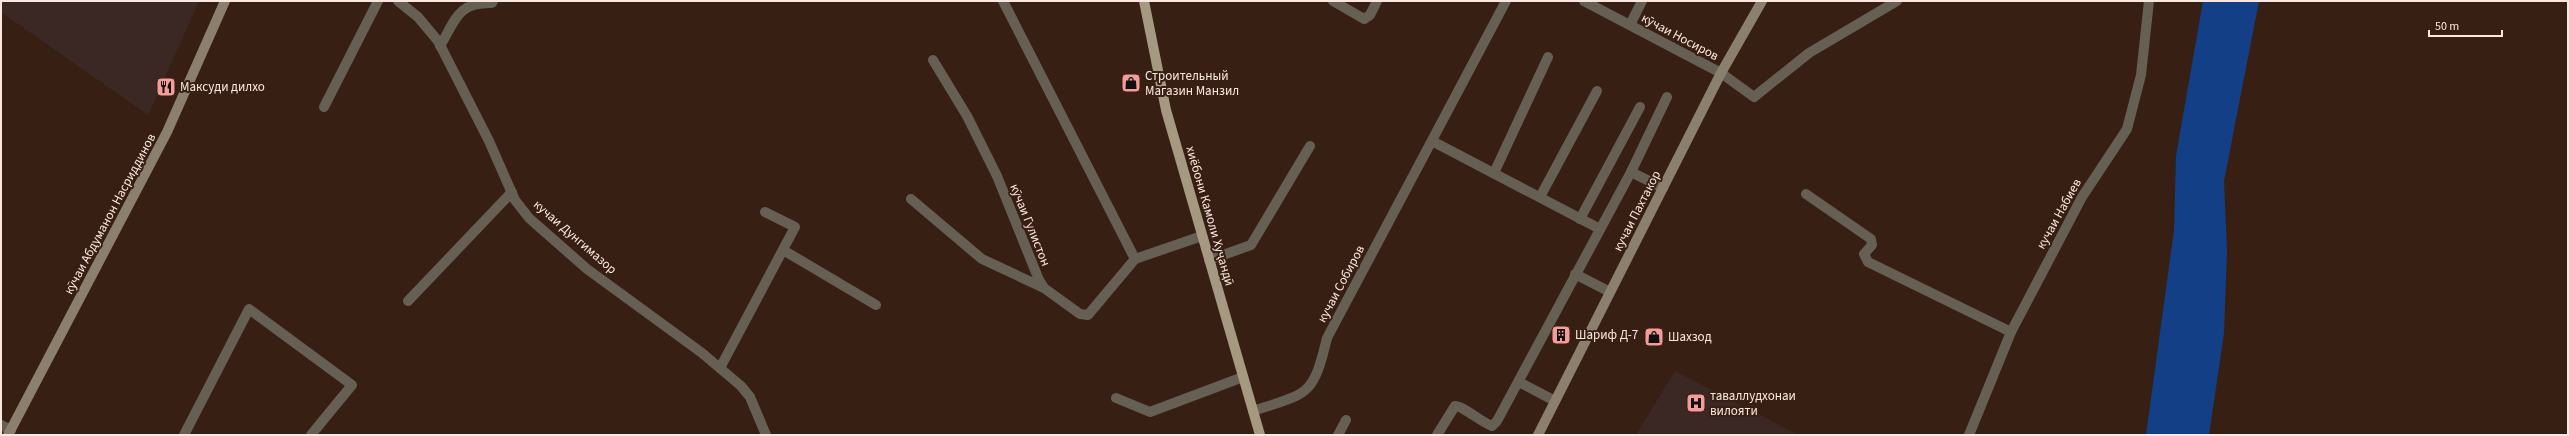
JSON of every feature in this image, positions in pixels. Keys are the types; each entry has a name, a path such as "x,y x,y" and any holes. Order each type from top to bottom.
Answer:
{"main road":[{"name":"кӯчаи Абдуманон Насриддинов","path":"6,430 167,132 225,1"},
{"name":"хиёбони Камоли Хуҷандӣ","path":"1144,1 1166,110 1260,435"},
{"name":"кучаи Пахтакор","path":"1538,435 1722,73 1762,1"}],"street":[{"path":"324,107 378,1"},
{"name":"кучаи Дунгимазор","path":"398,1 418,17 440,46 489,141 512,192 529,218 587,269 720,368 741,386 750,396 766,435"},
{"path":"440,46 462,10 474,3 492,3 493,1"},
{"path":"1003,1 1135,259"},
{"path":"1333,1 1364,20 1370,15 1377,1"},
{"name":"кучаи Собиров","path":"1253,411 1297,397 1311,387 1320,370 1327,338 1506,1"},
{"name":"кӯчаи Носиров","path":"1584,1 1722,73 1754,97 1810,53 1897,1"},
{"path":"1630,26 1642,1"},
{"name":"кучаи Набиев","path":"1970,435 2011,332 2082,197 2128,129 2141,74 2149,1"},
{"path":"1494,173 1548,57"},
{"name":"кӯчаи Гулистон","path":"933,60 967,116 997,176 1044,288"},
{"path":"1540,198 1597,91"},
{"name":"кучаи Пахтакор","path":"1437,435 1455,406 1460,406 1478,421 1492,426 1497,421 1631,172 1667,98"},
{"path":"1580,219 1640,107"},
{"path":"1432,141 1600,229"},
{"path":"1209,260 1251,245 1310,146"},
{"path":"1631,172 1663,188"},
{"path":"408,302 512,192"},
{"path":"1806,194 1870,239 1872,245 1864,254 1868,262 2011,332"},
{"path":"911,199 982,259 1044,288 1080,314 1088,315 1135,259 1202,236"},
{"path":"720,368 795,227 765,212"},
{"path":"783,250 876,305"},
{"path":"1575,274 1610,292"},
{"path":"184,435 249,309 352,384 310,435"},
{"path":"1116,398 1150,412 1243,377"},
{"path":"1519,382 1555,401"},
{"path":"1338,435 1346,420"}],"shaded area":[{"path":"1,1 199,1 148,115 1,12"},
{"name":"таваллудхонаи вилояти","path":"1675,371 1798,435 1636,435"}],"water":[{"path":"2203,1 2259,1 2224,181 2227,252 2224,333 2209,435 2146,435 2174,230 2176,156"}],"place":[{"name":"Строительный Магазин Манзил","path":"1131,83"},
{"name":"Максуди дилхо","path":"166,87"},
{"name":"Шариф Д-7","path":"1561,335"},
{"name":"Шахзод","path":"1654,337"},
{"name":"таваллудхонаи вилояти","path":"1696,403"}]}
